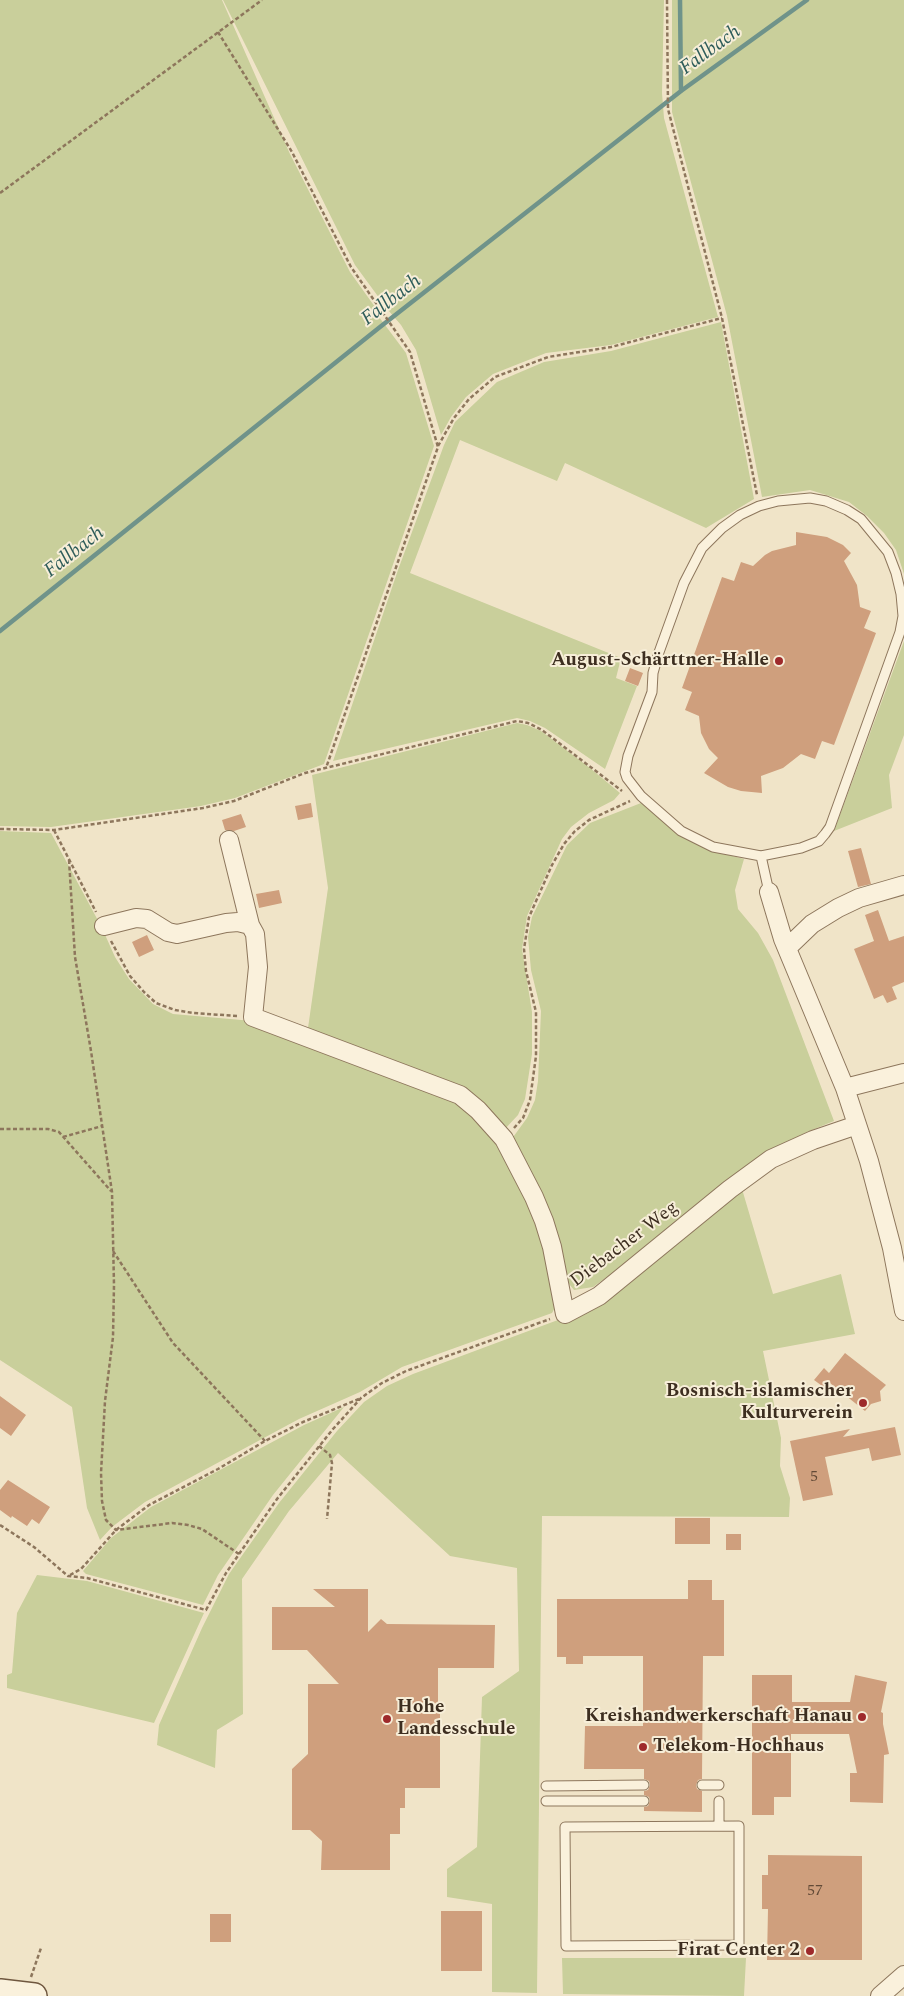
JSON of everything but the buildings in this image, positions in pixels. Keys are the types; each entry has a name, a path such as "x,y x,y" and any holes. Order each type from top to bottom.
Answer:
{"street":[{"path":"230,840 250,926 255,934 258,967 253,1017"},
{"path":"787,948 812,924 838,908 859,898 904,885"},
{"path":"769,892 787,948 845,1088 869,1161 892,1248 904,1311"},
{"path":"104,926 136,918 147,919 168,932 177,934 226,923 238,922 250,926"},
{"name":"Diebacher Weg","path":"253,1017 460,1095 478,1110 504,1139 544,1221 552,1246 565,1314 599,1296 730,1189 771,1160 813,1140 857,1125"},
{"path":"845,1088 904,1073"},
{"path":"880,1996 904,1976"},
{"path":"897,1996 904,1976"},
{"path":"0,1992 30,1995"}],"lane":[{"path":"810,498 826,501 847,510 861,519 888,552 901,594 903,616 900,632 830,827 819,841 801,848 761,856 713,847 681,832 640,796 627,778 626,764 652,692 653,673 684,583 702,548 722,528 740,515 759,506 778,501 810,498"},
{"path":"761,856 769,892"},
{"path":"702,1785 719,1785"},
{"path":"546,1786 644,1786"},
{"path":"546,1801 644,1801"},
{"path":"719,1801 719,1826"},
{"path":"565,1826 719,1826 739,1826 740,1945 566,1946 565,1826"}],"path":[{"path":"0,193 262,0"},
{"path":"667,0 668,109 722,318 759,506"},
{"path":"218,32 292,152 351,267 410,352 438,447"},
{"path":"326,768 438,447 454,418 469,400 495,377 548,357 611,347 722,318"},
{"path":"0,830 54,830 203,808 234,801 305,773 516,721 528,723 542,730 592,767 620,791 640,796"},
{"path":"504,1139 523,1118 534,1082 537,1031 536,1012 526,971 524,949 529,917 552,865 564,844 575,831 589,820 640,796"},
{"path":"54,830 130,976 144,992 156,1003 175,1010 253,1017"},
{"path":"69,860 75,957 112,1192 113,1337 105,1401 101,1473 102,1501 106,1520 116,1530"},
{"path":"63,1137 102,1126"},
{"path":"0,1129 48,1129 59,1132 112,1192"},
{"path":"112,1250 173,1343 265,1441"},
{"path":"0,1525 34,1548 68,1576 87,1578 206,1610 226,1573 277,1499 319,1446 362,1398 382,1383 406,1371 565,1314"},
{"path":"68,1576 81,1569 116,1530 149,1505 302,1422 362,1398"},
{"path":"319,1446 330,1455 332,1463 327,1519"},
{"path":"116,1530 172,1523 188,1525 202,1529 239,1554"},
{"path":"30,1995 41,1948"}],"green space":[{"path":"0,0 222,0 290,154 350,272 380,314 379,317 406,353 434,446 324,764 235,798 201,806 51,827 0,826"},
{"path":"223,0 664,0 662,93 664,118 718,317 611,345 546,353 493,374 466,397 451,417 441,435 416,350 401,325 355,265"},
{"path":"672,0 904,0 904,574 896,550 884,533 849,502 810,490 762,497 727,316 672,112"},
{"path":"721,322 754,499 706,528 565,463 557,481 460,440 410,573 621,658 616,678 637,686 605,769 545,728 530,721 517,718 333,761 398,570 444,445 455,422 497,382 544,362 611,351"},
{"path":"904,641 904,735 889,775 892,808 834,831"},
{"path":"517,723 541,731 620,793 614,800 589,813 571,827 562,839 527,916 522,949 532,1012 532,1054 525,1099 518,1115 504,1130 448,1082 308,1028 328,888 312,775"},
{"path":"641,803 681,836 713,851 744,859 735,890 738,909 758,933 773,960 834,1121 807,1132 762,1155 724,1182 642,1252 593,1287 574,1290 565,1279 511,1140 527,1118 535,1100 538,1081 541,1011 531,970 528,937 532,917 567,845 590,823"},
{"path":"0,831 51,833 102,928 115,957 129,979 153,1004 173,1014 253,1021 441,1090 502,1142 540,1223 558,1302 552,1313 402,1367 360,1392 299,1419 145,1502 112,1527 100,1540 87,1508 72,1407 0,1360"},
{"path":"742,1189 773,1294 841,1274 855,1334 763,1351 781,1438 780,1466 790,1498 789,1517 542,1516 537,1993 492,1992 492,1904 447,1897 447,1869 477,1847 482,1697 519,1671 517,1568 450,1556 338,1453 289,1511 242,1579 243,1714 217,1730 215,1768 157,1745 159,1725 202,1628 229,1574 279,1503 337,1431 364,1402 387,1386 413,1374 566,1317"},
{"path":"344,1407 273,1495 218,1575 203,1605 86,1574 83,1571 111,1538 151,1507 304,1425"},
{"path":"37,1575 87,1581 204,1613 154,1723 7,1688 7,1675 12,1673 17,1613"},
{"path":"562,1958 746,1958 744,1996 563,1994"}],"waterway":[{"path":"680,0 681,91"},
{"name":"Fallbach","path":"0,631 380,327 681,91 807,0"}],"place":[{"name":"August-Schärttner-Halle","path":"779,661"},
{"name":"Bosnisch-islamischer Kulturverein","path":"863,1403"},
{"name":"Kreishandwerkerschaft Hanau","path":"862,1717"},
{"name":"Hohe Landesschule","path":"387,1719"},
{"name":"Telekom-Hochhaus","path":"643,1747"},
{"name":"Firat Center 2","path":"810,1951"}]}
